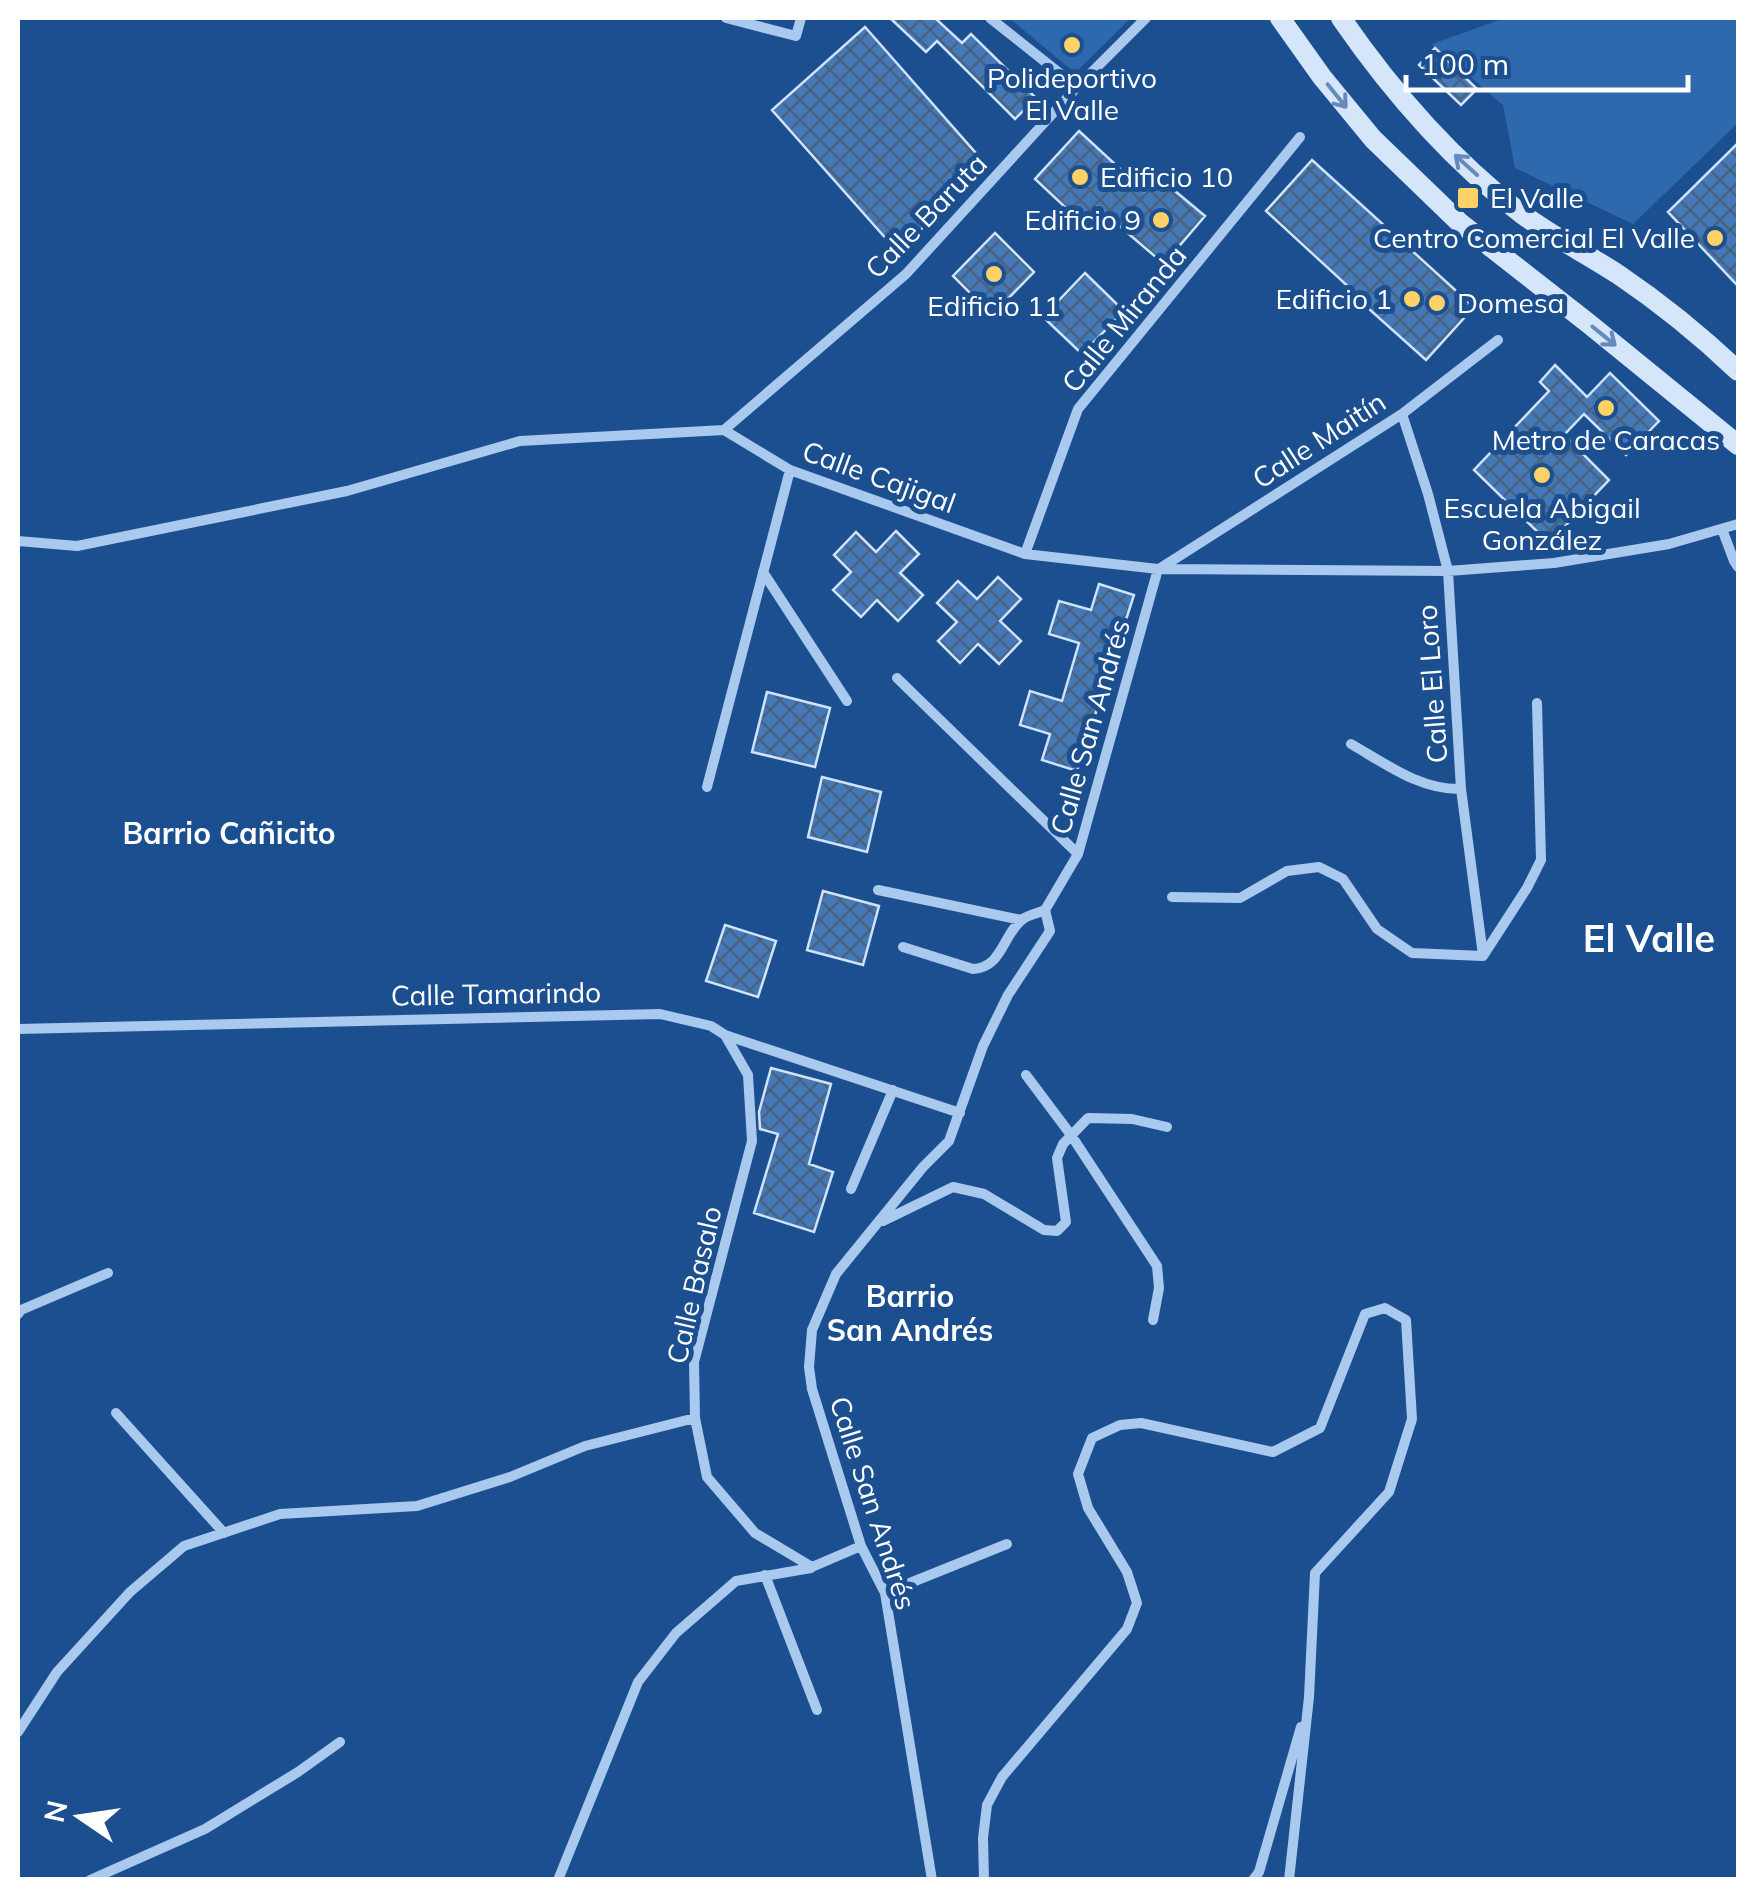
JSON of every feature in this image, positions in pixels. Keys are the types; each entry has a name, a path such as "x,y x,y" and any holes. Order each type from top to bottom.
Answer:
{"main road":[{"path":"1280,18 1322,77 1374,139 1460,223 1738,445"},
{"path":"1341,18 1396,93 1432,134 1470,168 1522,214 1646,293 1738,372"}],"street":[{"path":"726,18 796,36 801,18"},
{"path":"990,18 1077,87"},
{"name":"Calle Baruta","path":"724,430 906,274 1077,87 1146,18"},
{"name":"Calle Miranda","path":"1025,554 1078,408 1300,138"},
{"name":"Calle Maitín","path":"1158,569 1402,414 1498,340"},
{"name":"Calle El Loro","path":"1402,414 1448,571 1461,789 1483,956"},
{"path":"18,541 77,546 347,491 520,441 724,430"},
{"name":"Calle Cajigal","path":"724,430 790,470 1025,554 1158,569 1448,571 1554,563 1669,544 1738,524"},
{"path":"707,787 790,470"},
{"path":"1722,528 1738,568"},
{"name":"Calle San Andrés","path":"932,1880 884,1593 862,1546 812,1389 809,1346 836,1274 949,1141 983,1046 1050,931 1045,910 1078,854 1158,569"},
{"path":"763,572 847,702"},
{"path":"898,678 1078,854"},
{"path":"1172,896 1240,898 1287,872 1319,866 1344,879 1376,929 1412,953 1483,956 1527,888 1540,860 1537,702"},
{"path":"1351,744 1423,783 1442,790 1461,789"},
{"path":"878,890 1021,920 1045,910"},
{"path":"904,947 974,969 984,968 993,964 1021,920"},
{"name":"Calle Tamarindo","path":"18,1029 660,1014 711,1026 725,1035 960,1113"},
{"name":"Calle Basalo","path":"725,1035 748,1075 752,1141 694,1362 695,1418 708,1477 755,1532 812,1567"},
{"path":"1026,1075 1158,1266 1159,1288 1153,1320"},
{"path":"851,1189 893,1090"},
{"path":"878,1224 953,1187 984,1194 1044,1230 1057,1231 1066,1222 1057,1158 1062,1144 1088,1118 1132,1119 1167,1127"},
{"path":"18,1314 108,1274"},
{"path":"984,1880 982,1838 987,1805 1002,1777 1127,1629 1136,1602 1127,1572 1088,1508 1078,1474 1092,1438 1120,1425 1141,1423 1274,1452 1320,1428 1365,1314 1385,1308 1406,1320 1412,1419 1388,1492 1315,1573 1309,1697 1289,1880"},
{"path":"116,1413 224,1533"},
{"path":"18,1732 57,1672 130,1592 184,1546 280,1514 418,1506 510,1477 585,1446 695,1418"},
{"path":"884,1593 1008,1544"},
{"path":"558,1880 638,1682 676,1632 736,1580 812,1567 862,1546"},
{"path":"765,1575 817,1710"},
{"path":"1253,1880 1259,1872 1309,1697"},
{"path":"90,1880 205,1829 340,1742"}],"shaded area":[{"name":"Polideportivo El Valle","path":"1009,18 1131,18 1075,73"},
{"path":"1505,18 1738,18 1738,123 1633,224 1515,168 1503,105 1432,44"}],"building":[{"path":"890,18 935,18 962,43 971,34 1036,98 1015,119 937,41 926,52"},
{"path":"865,27 989,168 897,251 772,110"},
{"path":"1435,48 1477,89 1461,105 1419,65"},
{"path":"1079,131 1144,191 1157,176 1205,216 1164,264 1097,207 1082,223 1035,179"},
{"name":"Centro Comercial El Valle","path":"1738,143 1738,286 1668,212"},
{"path":"1312,160 1474,307 1426,360 1266,211"},
{"name":"Edificio 11","path":"995,233 1034,272 992,315 953,276"},
{"path":"1085,273 1124,311 1082,354 1043,317"},
{"name":"Escuela Abigail González","path":"1555,365 1587,397 1610,373 1659,421 1626,455 1584,414 1564,435 1609,480 1549,543 1474,470 1549,391 1540,382"},
{"path":"896,531 919,554 900,573 923,595 898,621 877,600 861,617 833,590 851,572 834,555 856,532 876,552"},
{"path":"998,577 1021,599 1000,621 1021,641 999,664 978,644 960,663 938,641 957,622 937,603 958,581 977,599"},
{"path":"1099,584 1134,595 1077,771 1042,760 1050,734 1020,725 1030,691 1062,701 1079,643 1049,634 1059,601 1091,610"},
{"path":"767,692 830,708 815,767 752,752"},
{"path":"822,777 881,792 867,852 808,837"},
{"path":"823,891 879,906 863,965 807,950"},
{"path":"725,925 776,941 758,997 706,981"},
{"path":"771,1068 831,1084 809,1164 833,1172 814,1232 754,1213 778,1134 760,1129 759,1112"}],"place":[{"name":"Polideportivo El Valle","path":"1072,45"},
{"name":"Edificio 10","path":"1080,177"},
{"name":"El Valle","path":"1468,198"},
{"name":"Edificio 9","path":"1161,220"},
{"name":"Centro Comercial El Valle","path":"1715,238"},
{"name":"Edificio 11","path":"994,274"},
{"name":"Edificio 1","path":"1412,299"},
{"name":"Domesa","path":"1437,303"},
{"name":"Metro de Caracas","path":"1606,408"},
{"name":"Escuela Abigail González","path":"1542,475"}],"district":[{"name":"Barrio Cañicito","path":"229,834"},
{"name":"El Valle","path":"1649,939"},
{"name":"Barrio San Andrés","path":"910,1314"}]}
